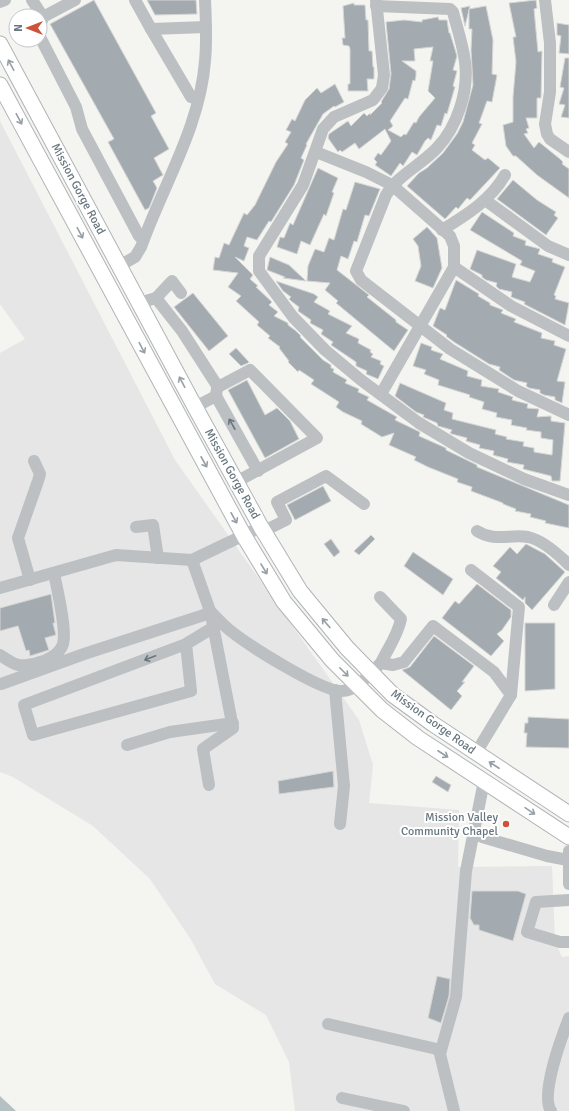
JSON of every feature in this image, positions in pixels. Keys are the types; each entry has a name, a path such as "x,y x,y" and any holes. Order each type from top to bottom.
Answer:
{"main road":[{"name":"Mission Gorge Road","path":"0,44 236,482 262,529 300,591 347,648 376,667 394,695 433,724 569,814"},
{"name":"Mission Gorge Road","path":"0,85 244,536 284,602 332,660 382,710 412,733 569,837"}],"street":[{"path":"0,2 4,0"},
{"path":"48,16 75,0"},
{"path":"135,0 191,97 198,99"},
{"path":"119,266 135,256 144,238 175,167 198,99 206,61 205,0"},
{"path":"545,0 550,43 550,92 545,124 547,134 550,139 569,152"},
{"path":"569,415 518,391 450,349 361,280 356,271 386,195 392,185 438,147 459,113 466,79 465,63 453,12 450,9 376,3 384,75 382,88 373,100 334,117 323,129 303,185 259,256 259,271 293,316 325,350 361,380 419,423 469,453 524,480 569,495"},
{"path":"151,29 206,27"},
{"path":"46,48 76,107 82,129 139,236 144,238"},
{"path":"316,152 366,172 392,185 450,236 454,246 454,266 381,394"},
{"path":"442,230 465,216 485,200 501,182 505,174"},
{"path":"485,200 548,246 569,255"},
{"path":"454,266 511,306 569,336"},
{"path":"139,303 156,298 172,281 181,293"},
{"path":"156,298 182,331 217,392 258,470"},
{"path":"195,407 250,370 316,438 236,482"},
{"path":"30,580 18,538 40,474 34,461"},
{"path":"0,588 116,555 192,560 244,536 286,520 277,502 326,476 364,504"},
{"path":"136,527 153,525 158,558"},
{"path":"477,530 486,537 529,537 561,556 569,565"},
{"path":"192,560 210,611 233,723 233,728 203,749 209,785"},
{"path":"471,570 519,607 511,695 476,752"},
{"path":"0,655 16,666 27,666 40,662 56,654 63,644 61,613 54,573"},
{"path":"554,605 569,582"},
{"path":"210,611 232,632 304,676 335,690 346,690 357,685 376,667 392,640 399,632 401,619 380,597"},
{"path":"0,684 84,654 204,615 210,611"},
{"path":"376,667 404,662 433,626 494,672 511,695"},
{"path":"186,644 191,691 33,735 24,705 186,644 214,627"},
{"path":"335,690 344,786 340,824"},
{"path":"127,745 170,732 233,723"},
{"path":"454,1111 440,1054 456,997 466,871 484,781"},
{"path":"482,836 547,856 568,855 569,884"},
{"path":"569,900 536,902 527,932 560,942 569,942"},
{"path":"550,1111 547,1097 559,1045 569,1018"},
{"path":"328,1024 441,1050"},
{"path":"342,1098 404,1111"}],"shaded area":[{"path":"0,121 175,460 359,720 373,765 369,803 459,810 458,867 552,866 555,942 562,957 569,956 569,1111 295,1111 289,1062 266,1015 215,984 190,938 150,879 93,826 13,777 0,772 0,353 25,339 0,304"},
{"path":"0,1096 16,1111 0,1111"}],"building":[{"path":"94,0 156,113 151,116 169,149 154,158 163,175 153,181 157,188 149,208 145,210 108,142 114,139 50,24"},
{"path":"147,0 196,0 197,14 155,15"},
{"path":"536,0 537,8 534,9 538,52 542,51 541,98 537,98 537,118 526,118 529,128 526,129 528,133 524,134 534,148 539,142 560,159 563,162 562,164 569,169 569,198 537,175 516,156 513,156 506,146 503,125 513,122 513,97 516,62 513,37 516,37 509,3"},
{"path":"354,3 354,5 365,5 366,20 368,20 369,51 372,51 374,79 367,79 368,91 348,91 348,84 350,84 350,49 349,46 343,45 342,38 345,38 343,6"},
{"path":"470,6 465,26 461,8"},
{"path":"486,6 493,40 492,74 497,75 492,102 487,101 479,123 482,124 472,143 475,145 472,150 485,160 488,158 500,168 470,200 467,198 458,209 456,207 445,219 407,186 419,173 427,168 443,153 457,134 463,122 473,85 471,50 472,29 469,29 469,9"},
{"path":"438,17 439,20 447,20 449,33 457,56 453,70 457,71 453,86 455,87 447,114 445,113 441,126 437,125 431,140 428,138 425,141 417,155 412,152 403,166 400,163 391,176 375,165 377,162 374,159 378,153 381,155 391,141 385,129 359,149 355,143 342,152 340,150 338,152 328,138 329,134 348,121 351,126 364,113 367,116 370,113 370,115 382,103 381,102 389,89 391,74 386,22 404,20 422,22 422,20","holes":["433,47 430,61 433,61 428,91 435,98 419,117 416,123 414,122 406,135 404,134 401,137 388,130 393,126 390,121 405,98 408,99 413,80 415,81 416,76 416,71 402,61 415,61 414,49"]},
{"path":"557,23 569,25 569,54 559,53 561,36 557,35"},
{"path":"565,58 569,58 569,118 561,117 565,105 559,104 564,88 560,87"},
{"path":"335,84 344,102 335,107 334,106 323,114 306,144 307,145 301,158 304,160 294,185 271,222 269,221 257,240 247,237 244,246 249,248 244,261 235,257 253,275 250,279 258,286 256,287 272,302 269,305 278,312 274,316 288,323 288,325 301,336 300,337 323,360 331,365 331,368 334,369 333,372 347,380 345,383 359,389 358,392 369,397 367,400 397,417 395,420 420,432 419,436 446,448 446,450 477,465 477,467 569,505 569,528 545,523 546,521 530,517 531,514 515,511 516,509 503,503 471,491 472,487 457,482 458,479 428,467 414,460 416,457 389,445 394,433 382,437 361,424 362,421 336,407 339,402 311,384 314,380 299,370 298,372 288,362 289,361 279,348 280,347 268,338 270,336 257,325 259,322 236,301 241,296 228,287 238,273 213,270 215,257 219,258 224,243 229,245 244,213 247,215 255,205 276,162 288,144 285,142 291,132 286,130 292,119 295,121 305,100 317,88 321,93"},
{"path":"318,168 338,178 332,192 334,193 326,216 324,214 310,245 301,241 297,254 277,247 280,237 284,238 290,223 293,225"},
{"path":"513,180 537,200 556,212 554,215 558,218 546,235 497,199"},
{"path":"355,182 380,189 369,216 365,215 357,242 354,241 348,259 341,256 337,270 369,295 367,297 396,320 396,322 408,330 394,351 336,303 338,301 325,290 330,283 307,281 308,266 315,249 324,252 329,238 334,240 343,209 346,210"},
{"path":"482,212 514,233 513,236 526,241 525,245 540,249 538,254 553,259 552,262 565,267 554,295 556,296 555,299 569,303 565,325 524,304 525,302 511,297 512,292 499,289 496,286 497,283 486,280 482,277 482,275 470,269 477,250 516,264 512,277 530,282 535,271 520,265 522,261 470,230"},
{"path":"427,227 437,238 442,268 433,288 415,281 421,266 418,246 413,239"},
{"path":"270,257 289,265 306,281 283,278 285,277 267,270"},
{"path":"456,280 479,294 478,296 490,303 490,305 503,310 501,313 516,319 514,322 542,333 541,338 555,341 554,345 566,349 557,381 565,382 562,403 555,400 555,397 540,393 540,390 529,388 526,386 527,383 514,380 499,370 500,367 489,364 454,342 446,336 447,335 433,326 440,308 445,310"},
{"path":"276,281 314,294 318,297 314,302 330,311 328,314 352,326 346,333 359,339 358,343 371,350 370,352 373,354 371,357 381,361 380,364 384,366 378,379 366,374 367,371 356,366 356,362 331,345 333,342 321,334 323,330 310,323 311,320 298,311 299,307 289,299 291,297 283,291"},
{"path":"193,293 228,336 209,351 174,307"},
{"path":"421,343 432,347 431,350 443,354 440,359 468,371 467,376 482,380 481,386 499,389 498,392 513,397 512,400 528,404 527,408 539,409 537,417 551,416 551,421 565,423 560,481 552,481 551,476 523,469 524,465 507,462 508,459 493,455 494,451 479,448 480,445 466,441 467,438 452,434 450,433 452,430 438,426 437,423 423,417 424,415 416,412 395,396 400,383 446,403 444,410 453,413 452,419 496,430 495,434 507,437 506,439 524,442 523,446 534,448 534,452 552,455 553,440 541,438 541,432 526,430 527,428 511,425 512,420 496,417 497,413 482,409 484,402 469,397 470,395 438,385 439,380 424,374 426,370 413,366"},
{"path":"236,348 249,362 248,363 241,366 229,354"},
{"path":"247,380 265,415 277,408 290,421 299,439 265,458 228,390"},
{"path":"323,486 331,501 295,520 287,505"},
{"path":"371,535 375,539 359,555 354,551"},
{"path":"331,539 340,552 334,557 324,544"},
{"path":"526,544 545,554 565,572 532,610 525,603 525,597 523,600 496,578 501,572 493,566 510,547 517,554"},
{"path":"413,552 453,579 443,595 404,566"},
{"path":"477,584 511,610 511,617 502,630 497,634 504,641 491,656 442,618 455,601 459,604"},
{"path":"51,594 55,623 53,623 56,635 45,638 49,650 30,656 29,650 26,651 18,626 0,631 0,608"},
{"path":"525,623 555,623 555,689 525,691"},
{"path":"434,636 474,666 462,682 465,682 457,691 462,696 451,710 402,670 410,667"},
{"path":"528,717 569,719 569,748 526,747 527,733 524,733 525,723 528,723"},
{"path":"333,771 334,787 279,794 278,781"},
{"path":"436,776 451,785 448,792 432,782"},
{"path":"472,891 518,891 526,894 513,941 479,930 479,925 474,925 470,918"},
{"path":"437,976 450,979 449,996 441,1023 428,1018"}],"place":[{"name":"Mission Valley Community Chapel","path":"506,824"}]}
